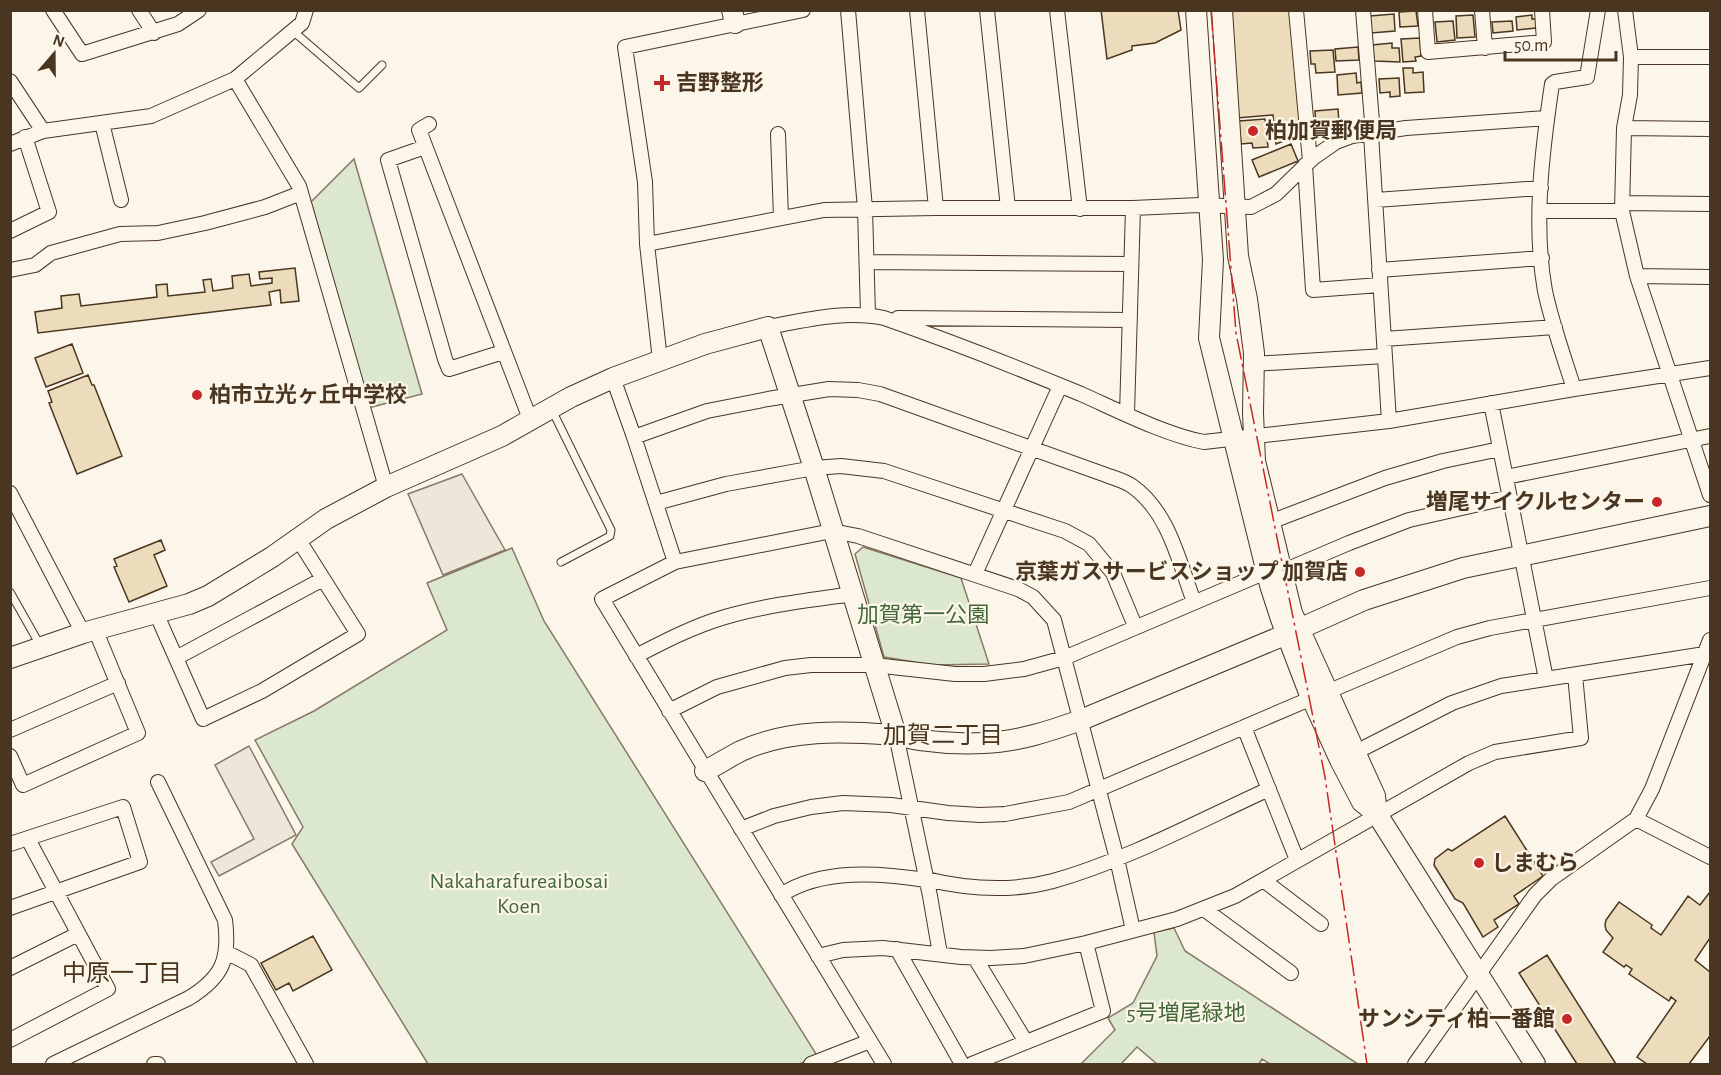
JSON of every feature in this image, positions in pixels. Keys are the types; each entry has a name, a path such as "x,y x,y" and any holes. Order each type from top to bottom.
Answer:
{"street":[{"path":"53,10 82,54 178,24 199,10"},
{"path":"139,10 154,33"},
{"path":"10,144 43,131 151,116 236,79 302,23 306,10"},
{"path":"660,360 647,244 645,182 625,47 702,32 733,17 803,10"},
{"path":"848,10 865,209 868,315"},
{"path":"917,10 936,208"},
{"path":"987,10 1008,208"},
{"path":"1057,10 1080,209"},
{"path":"1196,10 1213,260 1209,338 1234,439 1293,632 1319,695 1340,760 1362,802 1377,814 1535,1065"},
{"path":"1222,10 1238,256 1247,299 1254,353 1255,461 1270,522 1274,572"},
{"path":"1296,10 1308,163 1313,290 1380,285"},
{"path":"1363,10 1389,421"},
{"path":"1425,10 1428,52 1544,42 1542,10"},
{"path":"1482,10 1485,48"},
{"path":"1574,389 1545,291 1540,211 1541,188 1552,84 1587,77 1598,10"},
{"path":"1625,10 1631,57 1630,95 1624,128 1622,207 1637,276 1710,495"},
{"path":"1631,57 1710,57"},
{"path":"236,79 301,193 386,487"},
{"path":"10,81 43,131"},
{"path":"1202,97 1228,94"},
{"path":"647,244 824,210 1080,209 1209,205 1251,207 1276,194 1308,163 1336,142 1352,136 1406,128 1547,118"},
{"path":"102,123 121,200"},
{"path":"429,124 419,130 530,419"},
{"path":"1624,128 1710,129"},
{"path":"778,134 781,218"},
{"path":"10,231 49,212 25,137"},
{"path":"425,147 388,160 449,369 503,352"},
{"path":"1376,200 1541,188"},
{"path":"10,270 34,266 51,253 120,234 158,233 205,223 266,207 301,193"},
{"path":"1540,211 1710,204"},
{"path":"1127,414 1133,208"},
{"path":"1379,270 1542,258"},
{"path":"867,262 1131,264"},
{"path":"1637,276 1710,277"},
{"path":"10,658 41,646 189,604 208,596 326,519 386,487 491,441 613,378 705,344 768,327 852,314 884,318 1130,320"},
{"path":"884,318 1192,440 1204,442 1389,421 1574,389 1710,369"},
{"path":"768,327 896,735 940,954"},
{"path":"1384,339 1555,327"},
{"path":"1253,364 1385,356"},
{"path":"613,378 675,562"},
{"path":"975,574 1060,386"},
{"path":"634,437 707,411 829,389 858,390 880,394 1033,448 1131,486 1150,503 1169,531 1194,602"},
{"path":"1491,404 1546,679"},
{"path":"1506,477 1710,436"},
{"path":"1270,522 1385,478 1443,461 1500,449"},
{"path":"656,503 726,484 814,468 841,465 884,471 1065,531 1089,544 1113,573 1134,626"},
{"path":"10,493 118,683 138,733 23,785 10,756"},
{"path":"669,711 717,687 785,668 811,665 874,665 955,674 984,674 1024,669 1064,658 1194,602 1409,520 1510,497"},
{"path":"705,771 741,751 796,735 840,732 896,735 920,740 957,743 986,743 1017,739 1081,720 1364,600 1462,568 1710,516"},
{"path":"884,1065 602,599 675,562 832,531 858,536 975,574 1018,589 1033,597 1054,620 1117,859 1133,930"},
{"path":"156,613 203,720 262,691 358,634 298,539"},
{"path":"176,658 323,579"},
{"path":"741,829 774,816 843,803 891,805 948,813 1005,814 1070,802 1457,637 1535,619 1710,588"},
{"path":"636,656 668,639 723,618 778,606 853,594"},
{"path":"1415,1065 1524,909 1551,879 1636,819 1652,789 1710,640"},
{"path":"1354,753 1452,703 1501,686 1705,654"},
{"path":"818,956 843,950 897,950 975,958 1023,956 1086,943 1177,919 1204,909 1263,880 1451,772 1495,752 1581,738 1575,675"},
{"path":"10,730 118,683"},
{"path":"1319,695 1354,753 1375,796 1377,814"},
{"path":"1244,728 1297,860"},
{"path":"53,1065 189,998 214,979 222,966 228,944 225,920 158,782"},
{"path":"781,895 794,887 834,877 901,876 976,887 1029,885 1053,881 1117,859 1269,789"},
{"path":"10,844 123,807 140,862 10,908"},
{"path":"1636,819 1710,857"},
{"path":"10,1040 108,989 27,839"},
{"path":"1263,880 1321,924"},
{"path":"1204,909 1291,973"},
{"path":"10,968 78,934"},
{"path":"972,1065 1103,1011 1086,943"},
{"path":"897,950 962,1065"},
{"path":"226,952 251,964 306,1065"},
{"path":"975,958 1026,1042"},
{"path":"811,1065 870,1041"}],"lane":[{"path":"292,31 359,88 382,64"},
{"path":"551,408 611,530 610,536 561,562"},
{"path":"10,592 41,646"}],"green space":[{"path":"354,159 422,394 368,408 311,202"},
{"name":"加賀第一公園","path":"863,547 961,578 989,664 932,665 884,657 855,554"},
{"name":"Nakaharafureaibosai Koen","path":"512,548 544,621 818,1057 799,1064 428,1064 292,844 303,827 255,740 314,711 447,630 427,583"},
{"name":"5号増尾緑地","path":"1174,928 1185,951 1358,1064 1270,1064 1262,1059 1259,1064 1157,1064 1137,1047 1121,1064 1081,1064 1115,1030 1108,1018 1133,1003 1157,956 1154,932"}],"shaded area":[{"path":"462,474 505,550 443,575 408,494"},
{"path":"249,746 296,835 219,876 211,862 254,839 215,765"}],"building":[{"path":"1101,10 1178,10 1181,30 1155,43 1132,46 1132,50 1107,59"},
{"path":"1229,10 1290,10 1303,134 1276,144 1273,115 1237,118"},
{"path":"1416,11 1418,26 1400,27 1399,12"},
{"path":"1394,14 1395,31 1371,33 1370,16"},
{"path":"1473,15 1475,37 1457,38 1456,16"},
{"path":"1532,15 1532,19 1536,19 1536,28 1517,30 1516,17"},
{"path":"1453,21 1455,40 1437,42 1435,22"},
{"path":"1512,21 1513,31 1493,33 1492,22"},
{"path":"1420,38 1421,56 1415,57 1416,61 1403,62 1401,39"},
{"path":"1392,43 1392,48 1399,48 1400,62 1374,61 1372,45"},
{"path":"1358,47 1359,60 1336,61 1335,49"},
{"path":"1333,50 1335,72 1316,73 1315,64 1311,64 1310,51"},
{"path":"1403,68 1413,68 1413,73 1423,72 1424,92 1405,93"},
{"path":"1356,73 1357,83 1361,82 1362,93 1338,95 1337,75"},
{"path":"1399,78 1400,96 1390,97 1390,92 1380,93 1379,79"},
{"path":"1338,109 1339,123 1316,127 1315,111"},
{"path":"1265,119 1268,147 1253,148 1252,143 1241,144 1239,121"},
{"path":"1291,144 1298,161 1259,177 1252,160"},
{"path":"295,268 299,301 281,303 280,290 269,292 271,305 38,333 35,312 62,308 61,296 79,294 81,306 157,297 156,285 167,284 168,296 205,292 203,280 211,279 213,291 233,288 232,276 249,274 251,286 272,283 272,278 260,279 259,272"},
{"path":"72,344 83,373 46,387 35,358"},
{"path":"88,375 122,456 77,474 49,403 52,402 48,391"},
{"path":"161,540 165,550 154,555 167,586 129,602 114,567 117,566 114,559"},
{"path":"1505,816 1543,876 1514,896 1519,904 1494,920 1498,927 1483,937 1463,903 1455,899 1434,865 1435,859 1448,849 1452,851"},
{"path":"1710,892 1710,938 1695,960 1710,972 1710,1036 1689,1064 1647,1064 1637,1057 1676,1001 1671,997 1669,1001 1629,974 1632,969 1626,965 1624,967 1603,952 1613,938 1606,930 1606,920 1619,902 1652,925 1651,928 1661,935 1688,896 1700,905"},
{"path":"313,936 332,970 293,991 289,983 276,990 261,963"},
{"name":"サンシティ柏一番館","path":"1547,955 1616,1064 1577,1064 1519,973"}],"power":[{"path":"1211,10 1236,333 1325,777 1367,1064"}],"place":[{"name":"吉野整形","path":"662,83"},
{"name":"柏加賀郵便局","path":"1253,131"},
{"name":"柏市立光ヶ丘中学校","path":"197,395"},
{"name":"増尾サイクルセンター","path":"1657,502"},
{"name":"京葉ガスサービスショップ 加賀店","path":"1360,572"},
{"name":"しまむら","path":"1479,863"},
{"name":"サンシティ柏一番館","path":"1567,1019"}],"district":[{"name":"加賀二丁目","path":"943,736"},
{"name":"中原一丁目","path":"122,974"}]}
